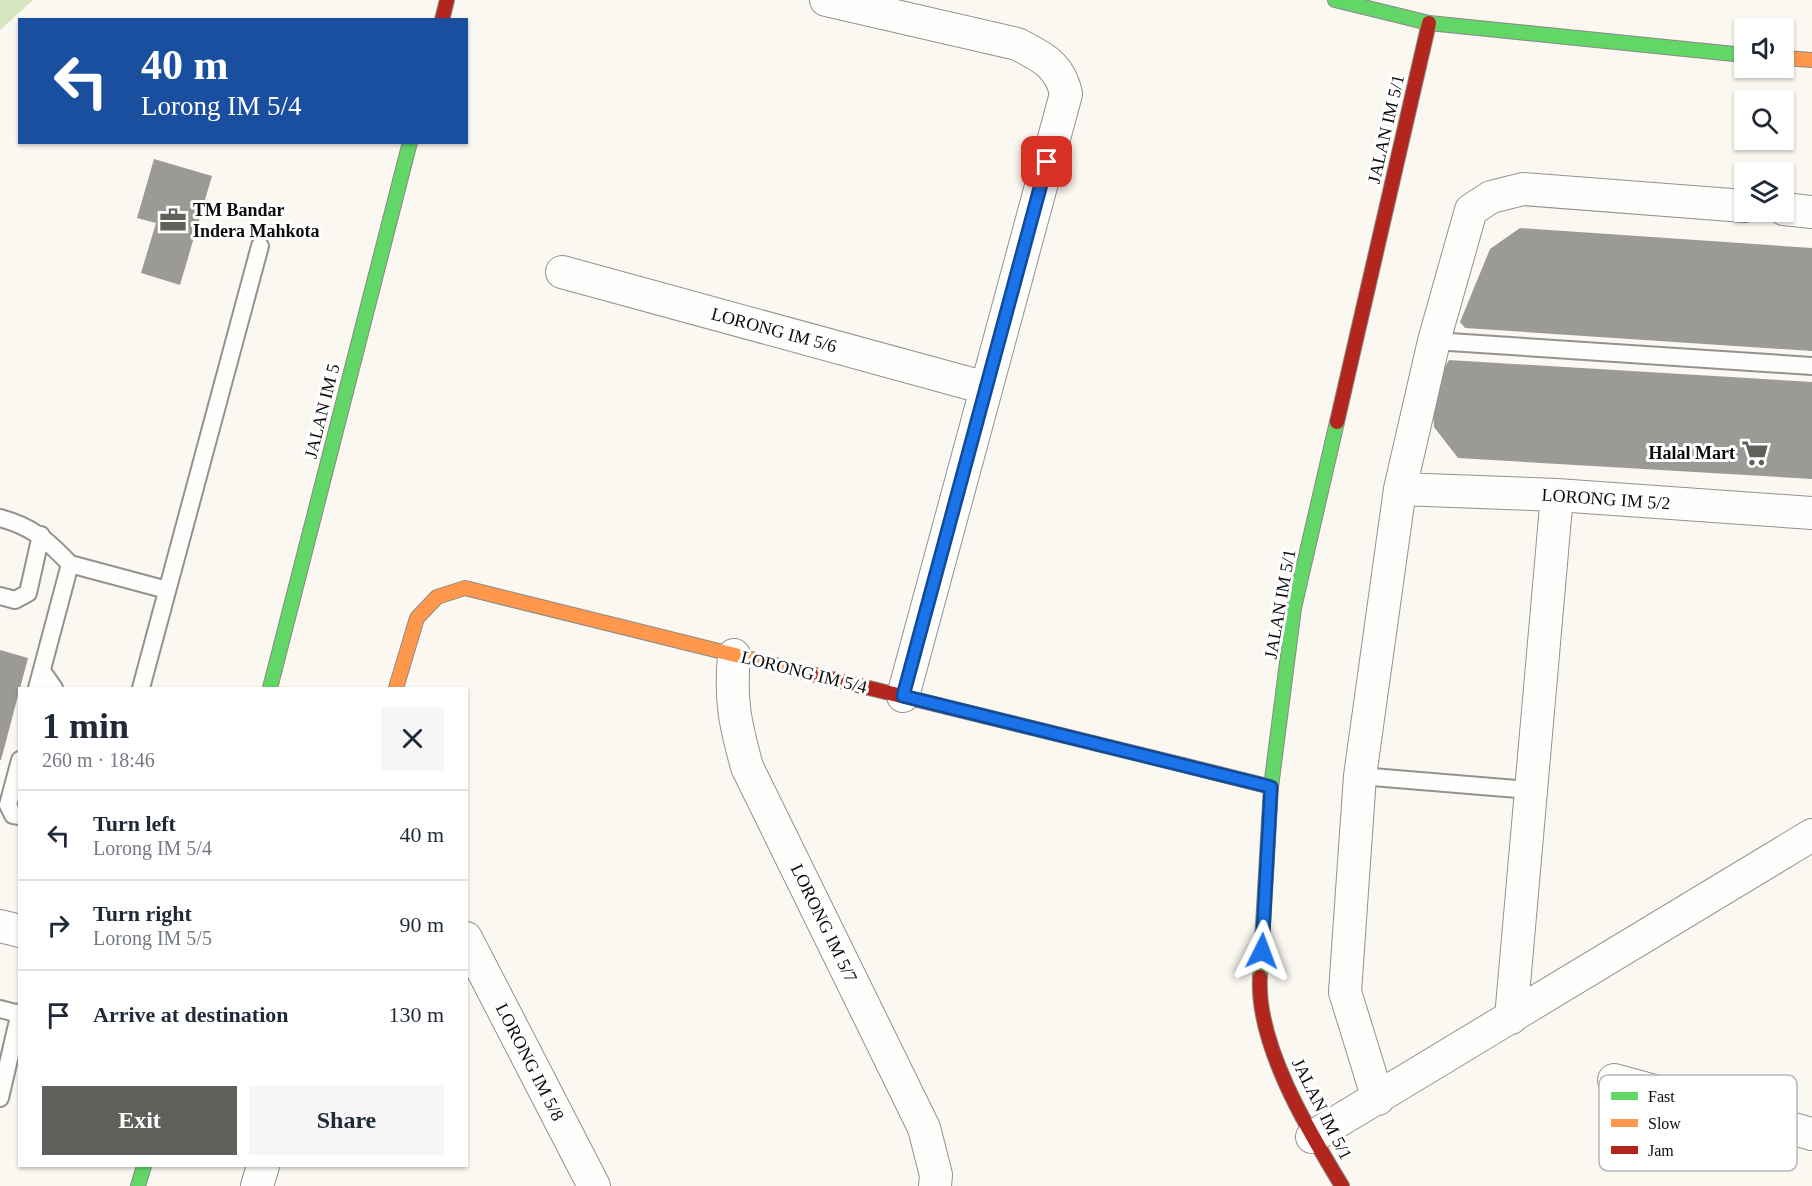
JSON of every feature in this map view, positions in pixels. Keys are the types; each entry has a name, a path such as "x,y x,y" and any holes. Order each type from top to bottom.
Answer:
{"street":[{"path":"442,18 447,0"},
{"path":"826,0 1017,44 1044,57 1063,79 1066,94 903,696"},
{"path":"1335,0 1429,23 1734,54"},
{"name":"JALAN IM 5/1","path":"1342,1186 1312,1137 1279,1069 1259,997 1271,787 1294,608 1429,23"},
{"path":"1794,59 1812,60"},
{"name":"JALAN IM 5","path":"270,687 409,144"},
{"path":"1378,1099 1345,992 1360,776 1400,489 1434,341 1471,210 1491,197 1523,189 1734,205"},
{"path":"1794,210 1812,212"},
{"name":"LORONG IM 5/6","path":"562,272 986,388"},
{"name":"LORONG IM 5/2","path":"1400,489 1557,495 1812,513"},
{"path":"1511,1018 1557,495"},
{"name":"LORONG IM 5/4","path":"396,687 417,618 437,597 465,588 1271,787"},
{"name":"LORONG IM 5/7","path":"734,655 731,685 734,719 747,767 924,1128 936,1175 935,1186"},
{"path":"1312,1137 1812,835"},
{"path":"0,926 18,930"},
{"name":"LORONG IM 5/8","path":"468,942 594,1186"},
{"path":"1797,1130 1812,1134"},
{"path":"138,1186 144,1167"},
{"path":"257,1186 263,1167"}],"lane":[{"path":"141,687 260,246"},
{"path":"1434,341 1812,366"},
{"path":"0,518 20,524 41,535 70,564 167,590"},
{"path":"0,596 15,600 28,593 41,535"},
{"path":"38,687 70,564"},
{"path":"42,670 53,687"},
{"path":"18,768 8,805 13,815 18,816"},
{"path":"1360,776 1530,789"},
{"path":"0,1009 18,1013"},
{"path":"0,1098 18,1017"}],"green space":[{"path":"0,0 33,0 0,30"}],"building":[{"name":"TM Bandar Indera Mahkota","path":"154,159 212,176 180,285 141,273 156,223 137,218"},
{"path":"1520,228 1812,248 1812,351 1465,328 1460,322 1490,249"},
{"path":"1449,360 1812,382 1812,479 1458,458 1434,427 1432,389"},
{"path":"0,650 28,658 20,687 18,687 18,696 0,760"}],"traffic: fast":[{"path":"1335,0 1429,23 1734,54"},
{"path":"270,687 409,144"},
{"path":"1260,977 1271,787 1294,608 1337,422"},
{"path":"138,1186 144,1167"}],"traffic: slow":[{"path":"1794,59 1812,60"},
{"path":"396,687 417,618 437,597 465,588 820,676"},
{"path":"1183,765 1271,787"}],"traffic: jam":[{"path":"442,18 447,0"},
{"path":"1337,422 1429,23"},
{"path":"820,676 1183,765"},
{"path":"1260,977 1261,1003 1266,1030 1275,1058 1300,1113 1342,1186"}],"place":[{"name":"TM Bandar Indera Mahkota","path":"173,220"},
{"name":"Halal Mart","path":"1755,453"}],"route":[{"path":"1047,162 903,696 1271,787 1262,951"}]}
